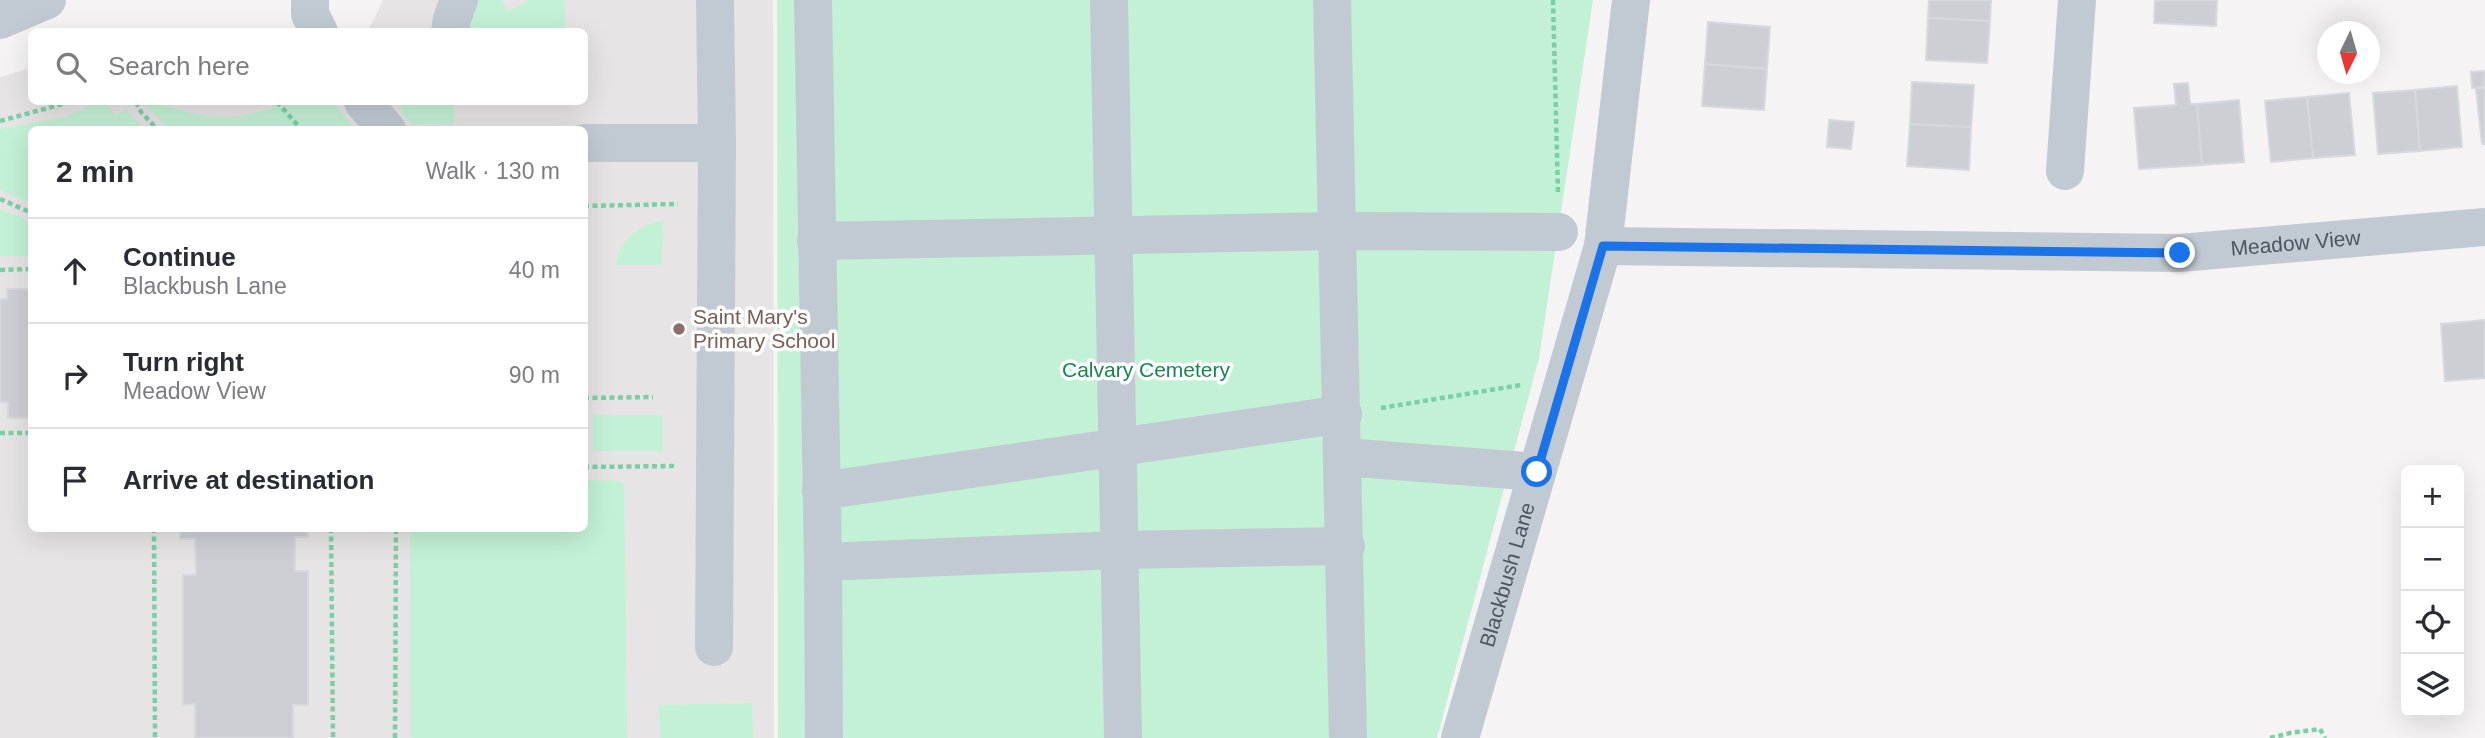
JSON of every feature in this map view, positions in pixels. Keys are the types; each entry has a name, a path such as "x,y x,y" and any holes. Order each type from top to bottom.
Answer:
{"street":[{"path":"0,20 47,0"},
{"path":"310,0 310,14 317,28"},
{"path":"451,28 459,0"},
{"path":"714,647 717,143 715,0"},
{"path":"813,0 824,738"},
{"path":"1110,0 1123,738"},
{"path":"1332,0 1346,546 1348,738"},
{"name":"Blackbush Lane","path":"1460,738 1603,246 1631,0"},
{"path":"2065,171 2077,0"},
{"path":"366,105 384,126"},
{"path":"588,143 717,143"},
{"name":"Meadow View","path":"1603,246 2180,253 2485,227"},
{"path":"816,241 1338,232 1559,232"},
{"path":"821,491 1343,414"},
{"path":"1344,457 1537,472"},
{"path":"823,562 1119,550 1346,546"}],"path":[{"path":"0,121 59,105"},
{"path":"138,105 154,126"},
{"path":"280,105 298,126"},
{"path":"588,206 679,204 677,143"},
{"path":"0,200 28,211"},
{"path":"0,270 28,269"},
{"path":"588,398 653,397"},
{"path":"0,433 28,433"},
{"path":"588,467 715,465"},
{"path":"154,532 155,738"},
{"path":"331,532 333,738"},
{"path":"395,738 396,532"},
{"path":"2270,738 2320,729 2325,738"}],"shaded area":[{"name":"Saint Mary's Primary School","path":"383,0 773,0 774,738 0,738 0,77 28,69 28,105 588,105 588,28 369,28"}],"green space":[{"path":"478,0 501,0 508,11 530,0 565,0 565,28 470,28"},
{"name":"Calvary Cemetery","path":"777,0 1593,0 1539,358 1437,738 778,738"},
{"path":"91,105 107,105 116,116 125,109 141,126 28,126 28,202 0,189 0,129 65,117"},
{"path":"145,105 161,105 195,114 227,117 271,109 273,105 335,105 353,126 166,126"},
{"path":"401,105 454,105 454,125 412,124 402,113"},
{"path":"0,209 28,221 28,256 0,256"},
{"path":"663,221 662,265 616,265 621,248 632,235 646,226"},
{"path":"593,415 663,415 663,451 593,451"},
{"path":"588,480 620,481 624,484 627,738 411,738 410,532 588,532"},
{"path":"752,703 753,738 660,738 659,705"}],"building":[{"path":"1929,0 1991,0 1990,21 1928,18"},
{"path":"2155,0 2217,0 2216,26 2154,23"},
{"path":"1928,18 1990,21 1987,63 1926,60"},
{"path":"1708,22 1770,27 1767,69 1705,64"},
{"path":"1705,64 1767,69 1764,110 1702,106"},
{"path":"2485,71 2484,87 2472,88 2471,72"},
{"path":"1912,82 1974,85 1971,127 1910,124"},
{"path":"2188,83 2190,104 2197,104 2202,165 2139,169 2134,108 2176,105 2174,84"},
{"path":"2457,86 2462,147 2420,151 2415,90"},
{"path":"2485,88 2485,144 2482,144 2476,89"},
{"path":"2415,90 2420,151 2378,154 2373,93"},
{"path":"2349,93 2355,155 2313,158 2307,97"},
{"path":"2307,97 2313,158 2271,162 2265,101"},
{"path":"2239,100 2244,162 2202,165 2197,104"},
{"path":"1829,120 1854,122 1851,149 1827,147"},
{"path":"1910,124 1971,127 1969,170 1907,166"},
{"path":"7,289 28,289 28,418 8,418 8,402 0,402 0,299 7,299"},
{"path":"2485,320 2485,378 2445,381 2441,324"},
{"path":"180,532 308,532 308,537 295,537 295,571 308,571 308,705 293,705 293,738 195,738 195,704 183,705 183,575 196,575 195,539 180,539"}],"place":[{"name":"Saint Mary's Primary School","path":"679,329"}],"route":[{"path":"1537,472 1603,246 2180,253"}]}
